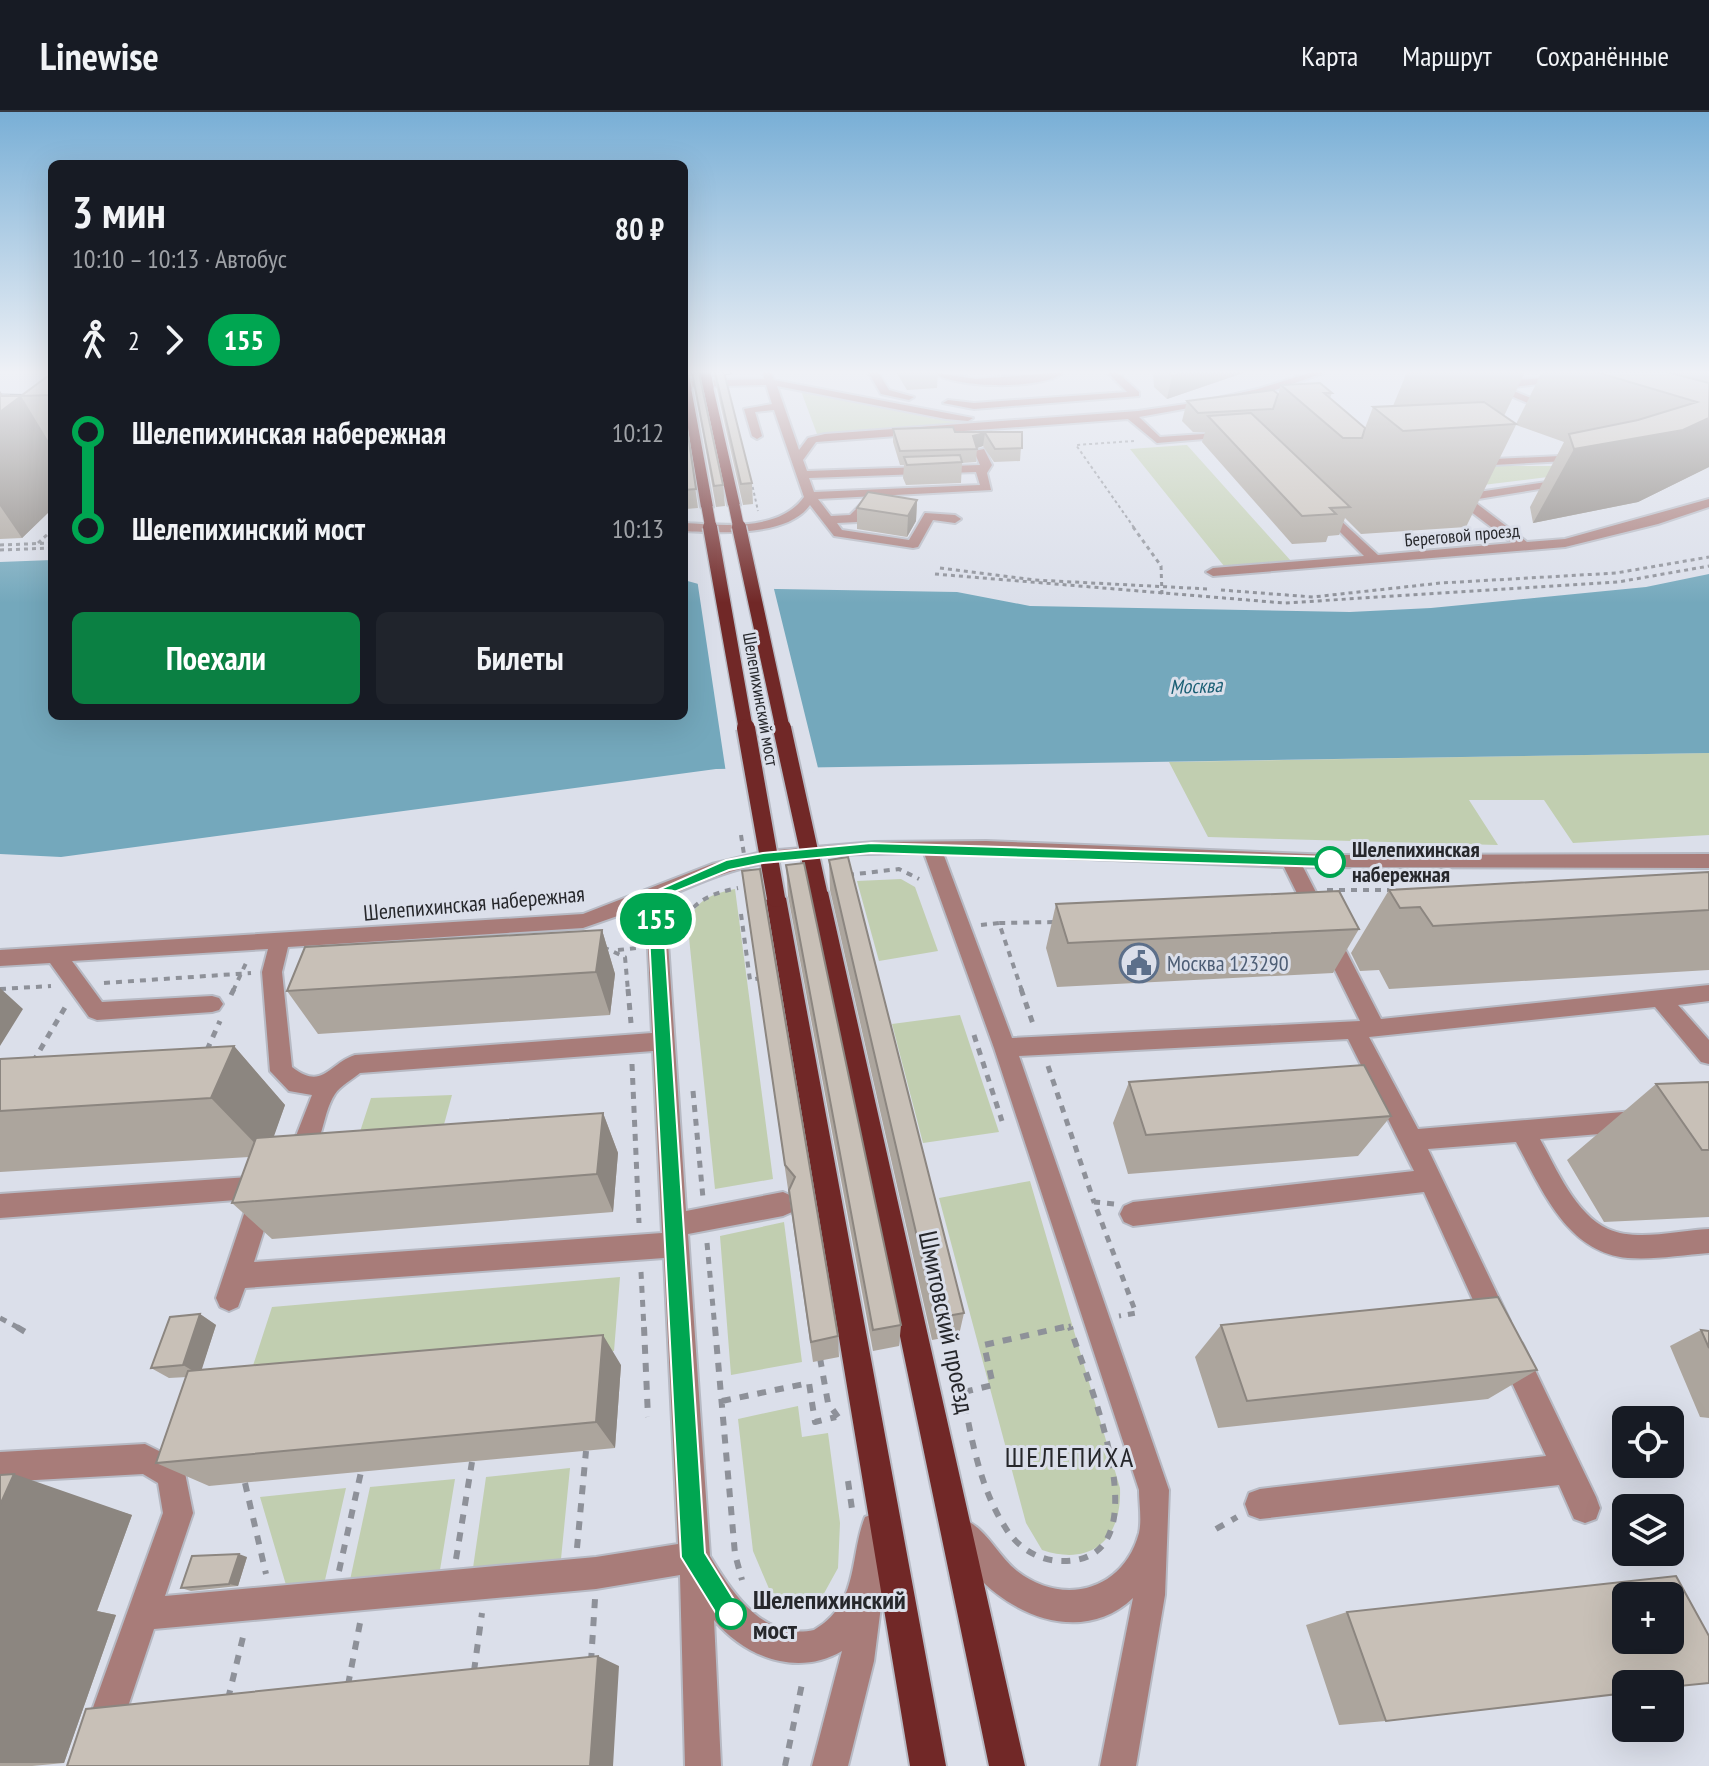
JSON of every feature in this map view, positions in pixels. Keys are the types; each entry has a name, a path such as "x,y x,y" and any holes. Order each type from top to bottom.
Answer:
{"main road":[{"name":"Шелепихинский мост","path":"697,449 776,898 862,1472"},
{"name":"Шелепихинский мост","path":"724,449 818,892"},
{"name":"Шмитовский проезд","path":"818,892 1007,1766"},
{"path":"862,1472 928,1766"}],"street":[{"path":"793,449 810,496 838,533 913,544 922,515 955,519"},
{"path":"797,460 805,449"},
{"path":"810,496 987,488 981,473 986,465 980,451"},
{"path":"1457,464 1566,456 1592,461"},
{"path":"802,475 984,468"},
{"path":"1464,498 1582,478"},
{"path":"1449,494 1464,498 1526,548"},
{"path":"688,527 764,525 788,519 805,508 810,496"},
{"path":"1333,502 1318,502 1376,560"},
{"name":"Береговой проезд","path":"1213,572 1565,543 1654,521 1709,503"},
{"path":"828,520 854,519 863,506 889,510"},
{"path":"931,847 1005,1048 1149,1468 1155,1513 1148,1610 1118,1766"},
{"name":"Шелепихинская набережная","path":"0,958 583,921 613,913 693,876 763,858 846,849 931,847 1290,861 1512,865 1709,861"},
{"path":"1290,861 1336,936 1364,1029 1412,1140 1585,1508"},
{"path":"655,895 703,1766"},
{"path":"280,941 272,972 281,1071 297,1084 326,1087"},
{"path":"55,954 97,1011 221,1007"},
{"path":"1005,1048 1364,1029 1709,993"},
{"path":"1660,998 1709,1055"},
{"path":"663,1041 355,1064 326,1087 306,1142 266,1187 233,1287 641,1249 705,1218 783,1204"},
{"path":"1412,1140 1652,1119"},
{"path":"1522,1130 1582,1228 1602,1240 1624,1245 1709,1241"},
{"path":"1133,1214 1431,1180"},
{"path":"0,1206 266,1187"},
{"path":"0,1467 145,1459 172,1474 178,1513 90,1766"},
{"path":"1260,1504 1566,1469"},
{"path":"830,1766 857,1661 875,1551 862,1472"},
{"path":"951,1503 973,1549 1004,1584 1043,1605 1065,1608 1105,1600 1123,1588 1146,1555 1155,1513"},
{"path":"693,1557 731,1615 760,1637 793,1647 829,1641 850,1618 869,1583"},
{"path":"143,1614 585,1574 693,1557"}],"path":[{"path":"1079,449 1161,566 1162,594"},
{"path":"753,487 760,517"},
{"path":"38,543 48,534"},
{"path":"0,547 48,544"},
{"path":"0,547 48,545"},
{"path":"935,574 1284,603 1618,582 1709,566"},
{"path":"848,875 899,869 920,879 925,892"},
{"path":"679,936 686,911 718,891 738,888"},
{"path":"1305,890 1404,890"},
{"path":"741,914 750,980 763,978"},
{"path":"960,927 1063,922"},
{"path":"999,923 1094,1202"},
{"path":"601,947 625,957 648,1417"},
{"path":"760,963 765,994"},
{"path":"0,989 272,972"},
{"path":"204,1057 221,1007 241,974"},
{"path":"33,1063 78,984"},
{"path":"972,1032 1007,1134"},
{"path":"692,1081 735,1554 744,1584"},
{"path":"949,1325 997,1513 1012,1537 1047,1560 1073,1560 1096,1549 1116,1518 1117,1489 1065,1312"},
{"path":"0,1318 27,1333"},
{"path":"964,1392 993,1385 984,1345"},
{"path":"820,1356 828,1403 837,1417 840,1431"},
{"path":"722,1401 809,1383 815,1422 837,1417"},
{"path":"586,1451 585,1574 590,1669"},
{"path":"452,1585 472,1462"},
{"path":"333,1596 361,1472"},
{"path":"852,1528 862,1472"},
{"path":"226,1706 262,1603 245,1483"},
{"path":"473,1681 486,1582"},
{"path":"346,1694 365,1593"},
{"path":"785,1766 803,1679"}],"green space":[{"path":"1130,449 1191,449 1291,561 1224,566"},
{"path":"1574,459 1556,476 1458,488 1475,466 1551,466 1556,465 1550,461"},
{"path":"1709,753 1709,835 1573,843 1544,800 1469,800 1498,845 1208,837 1169,762"},
{"path":"901,879 915,887 938,951 879,961 857,881"},
{"path":"735,889 773,1179 715,1189 688,928 694,911 704,900"},
{"path":"960,1015 999,1132 923,1143 892,1024"},
{"path":"452,1095 439,1143 355,1147 371,1098"},
{"path":"1030,1181 1120,1488 1116,1521 1110,1534 1090,1551 1076,1555 1042,1550 1026,1523 939,1198"},
{"path":"784,1222 802,1362 731,1375 720,1236"},
{"path":"620,1277 614,1351 247,1384 272,1307"},
{"path":"798,1406 802,1437 828,1433 840,1523 838,1568 822,1597 796,1606 770,1591 753,1551 738,1419"},
{"path":"570,1468 561,1559 473,1568 486,1477"},
{"path":"455,1479 440,1570 350,1580 370,1487"},
{"path":"346,1488 325,1580 286,1585 260,1497"}],"water":[{"name":"Москва","path":"48,560 48,720 688,720 688,581 713,588 957,592 1030,606 1350,612 1431,608 1646,587 1709,574 1709,753 716,769 61,857 0,854 0,562"}],"pier":[{"path":"697,579 713,584 773,585 819,772 726,773"}],"building":[{"path":"688,449 690,449 696,489 688,490"},
{"path":"707,449 715,449 723,485 714,486"},
{"path":"733,449 743,449 752,483 741,484"},
{"path":"899,449 970,449 900,451"},
{"path":"1239,449 1289,449 1350,507 1330,508 1336,514 1302,516"},
{"path":"960,455 962,462 907,465 904,457"},
{"path":"868,492 917,500 908,516 857,508"},
{"path":"848,857 964,1313 936,1318 829,860"},
{"path":"804,863 901,1325 873,1330 786,865"},
{"path":"760,869 838,1336 811,1342 789,1190 795,1177 785,1165 742,871"},
{"path":"1709,872 1709,910 1433,926 1420,907 1400,908 1389,890"},
{"path":"1339,891 1359,929 1068,943 1056,904"},
{"path":"602,930 596,972 287,991 305,947"},
{"path":"234,1046 211,1098 0,1111 0,1059"},
{"path":"1364,1065 1391,1116 1146,1135 1129,1082"},
{"path":"1709,1082 1709,1150 1702,1150 1656,1084"},
{"path":"603,1113 597,1174 232,1203 256,1138"},
{"path":"1498,1297 1537,1370 1247,1401 1221,1325"},
{"path":"200,1314 183,1365 151,1368 170,1317"},
{"path":"1701,1330 1709,1331 1709,1348"},
{"path":"603,1335 596,1422 156,1463 188,1371"},
{"path":"14,1474 0,1505 0,1475"},
{"path":"239,1554 229,1584 181,1588 192,1556"},
{"path":"1676,1576 1679,1582 1621,1582"},
{"path":"1612,1583 1612,1654 1684,1654 1684,1591 1709,1636 1709,1683 1684,1686 1684,1670 1612,1670 1612,1695 1386,1721 1347,1612"},
{"path":"598,1656 590,1766 67,1766 86,1709"}],"bus line":[{"name":"155","path":"731,1614 693,1557 655,895 693,876 726,865 821,851 871,848 931,847 1330,862"}],"place":[{"name":"Шелепихинская набережная","path":"1330,862"},
{"name":"Москва 123290","path":"1139,963"},
{"name":"Шелепихинский мост","path":"731,1614"}],"district":[{"name":"ШЕЛЕПИХА","path":"1070,1456"}]}
